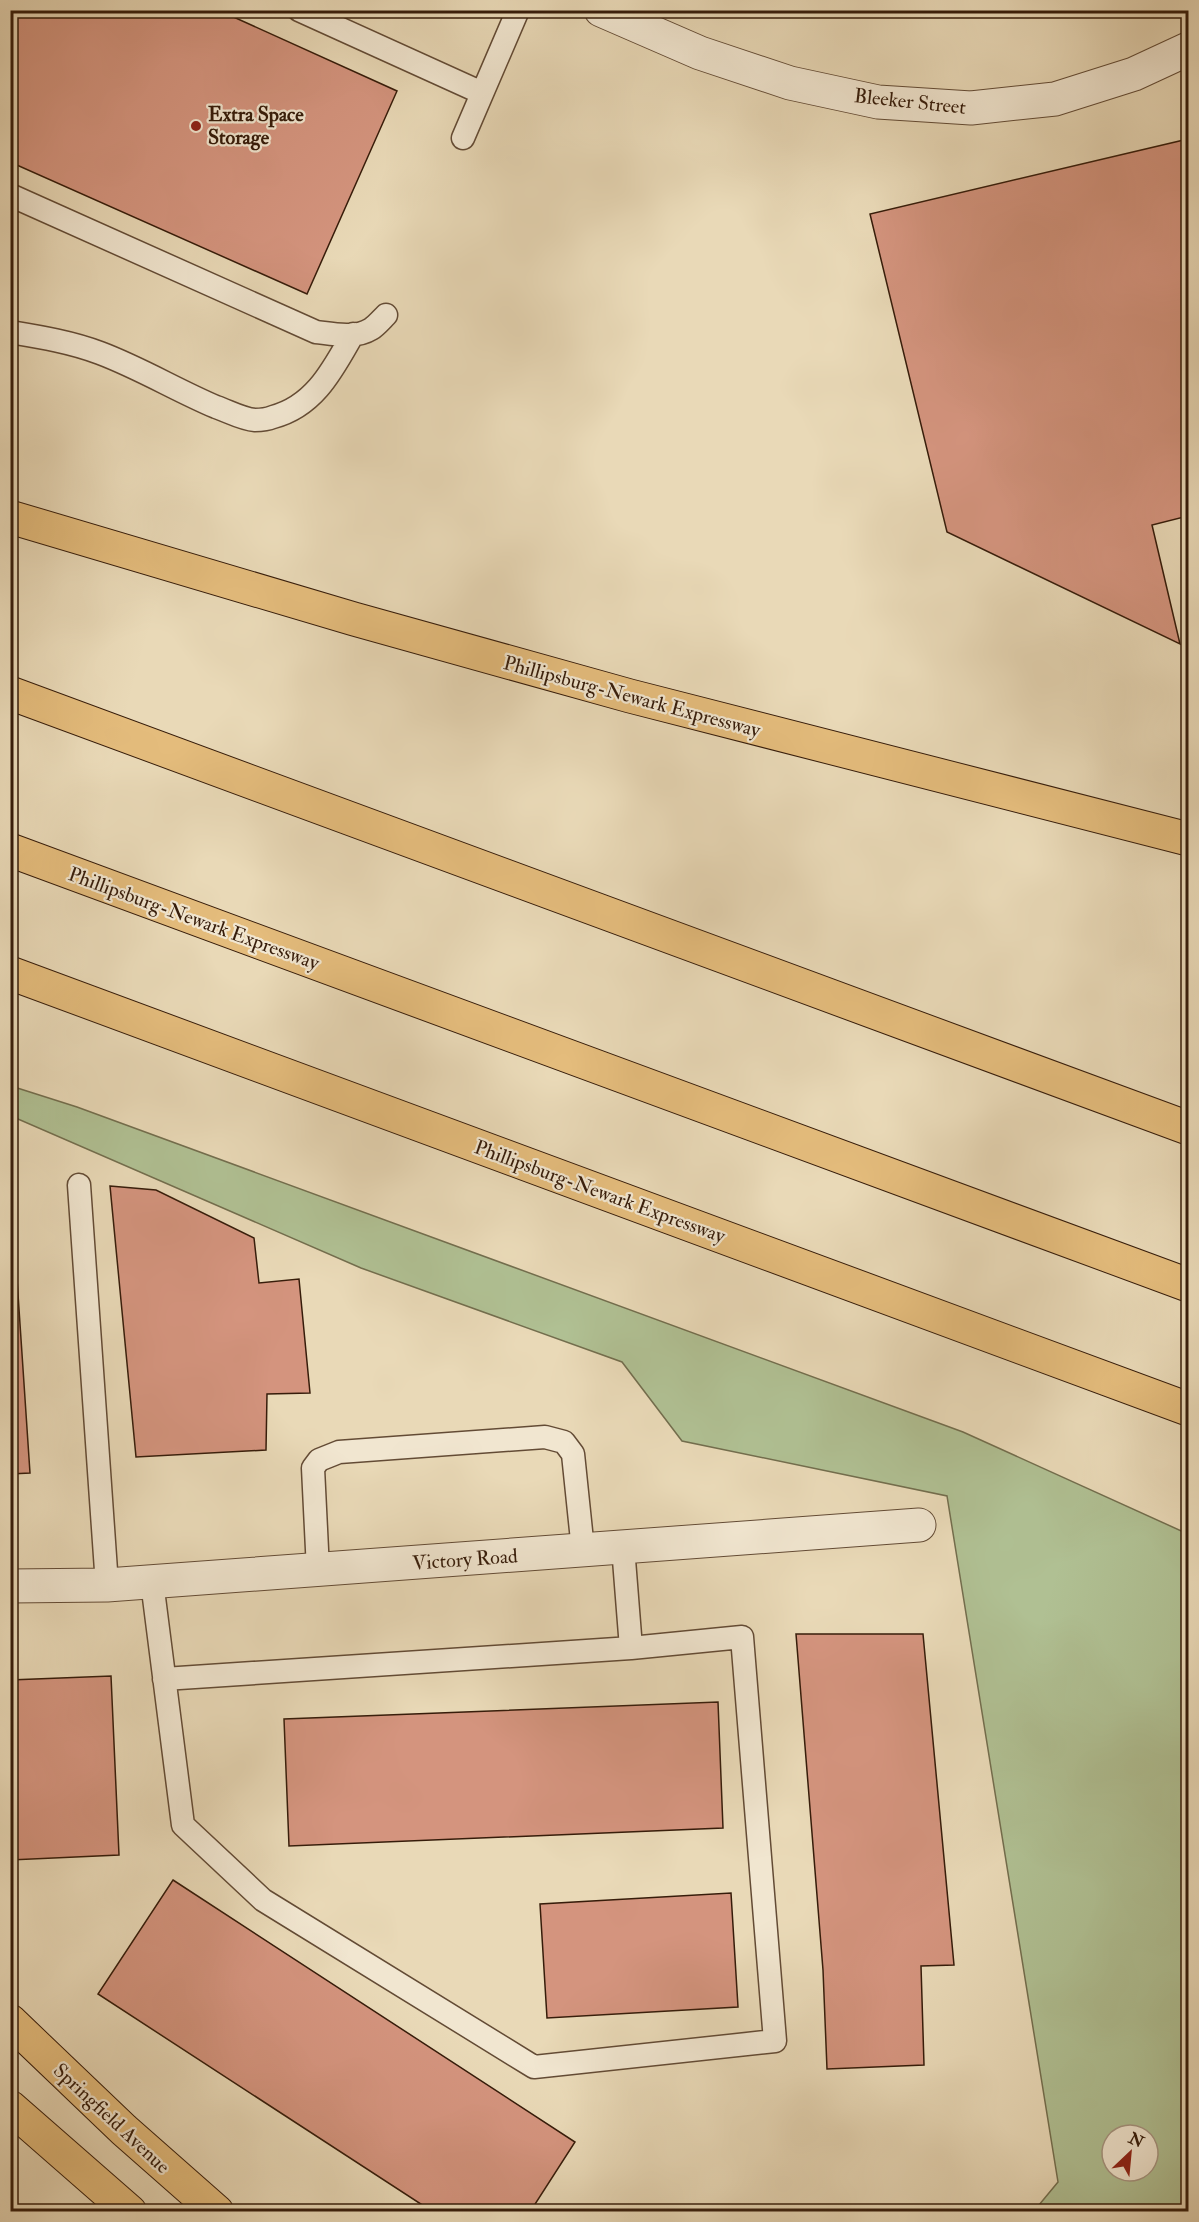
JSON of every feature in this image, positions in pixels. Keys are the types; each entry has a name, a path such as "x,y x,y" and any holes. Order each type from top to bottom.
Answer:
{"main road":[{"name":"Phillipsburg-Newark Expressway","path":"10,517 354,619 630,696 1188,839"},
{"path":"10,693 1188,1126"},
{"name":"Phillipsburg-Newark Expressway","path":"10,850 1188,1285"},
{"name":"Phillipsburg-Newark Expressway","path":"10,973 1188,1409"},
{"name":"Springfield Avenue","path":"10,2021 132,2138 217,2211"},
{"path":"10,2107 130,2211"}],"street":[{"name":"Bleeker Street","path":"602,10 700,52 790,82 878,102 971,108 1055,99 1134,74 1188,49"},
{"name":"Victory Road","path":"10,1586 107,1586 919,1525"}],"lane":[{"path":"299,10 482,93"},
{"path":"463,138 518,10"},
{"path":"10,195 316,332 338,335 371,330 386,315"},
{"path":"10,332 60,341 98,352 185,394 255,420 274,417 296,407 316,393 353,334"},
{"path":"79,1185 107,1586"},
{"path":"318,1570 313,1468 319,1460 339,1452 545,1437 564,1442 573,1454 584,1550"},
{"path":"623,1547 631,1648"},
{"path":"152,1582 164,1679 183,1825 263,1900 534,2067 775,2041 742,1637 631,1648 164,1679"}],"green space":[{"path":"11,1086 77,1107 963,1432 1188,1534 1188,2211 1034,2211 1058,2182 947,1496 682,1441 622,1362 361,1268 11,1116"}],"building":[{"name":"Extra Space Storage","path":"10,10 218,10 397,91 307,294 10,162"},
{"path":"1188,139 1188,516 1152,525 1180,644 947,532 870,214"},
{"path":"10,1175 30,1473 10,1474"},
{"path":"110,1186 156,1190 254,1238 259,1283 299,1279 310,1393 267,1394 266,1450 136,1457"},
{"path":"796,1634 923,1634 954,1965 921,1966 924,2065 827,2069 823,1970"},
{"path":"111,1676 119,1855 10,1860 10,1680"},
{"path":"718,1702 723,1828 289,1846 284,1719"},
{"path":"173,1880 575,2142 530,2212 433,2212 98,1994"},
{"path":"731,1893 738,2007 547,2018 540,1904"}],"place":[{"name":"Extra Space Storage","path":"196,126"}]}
